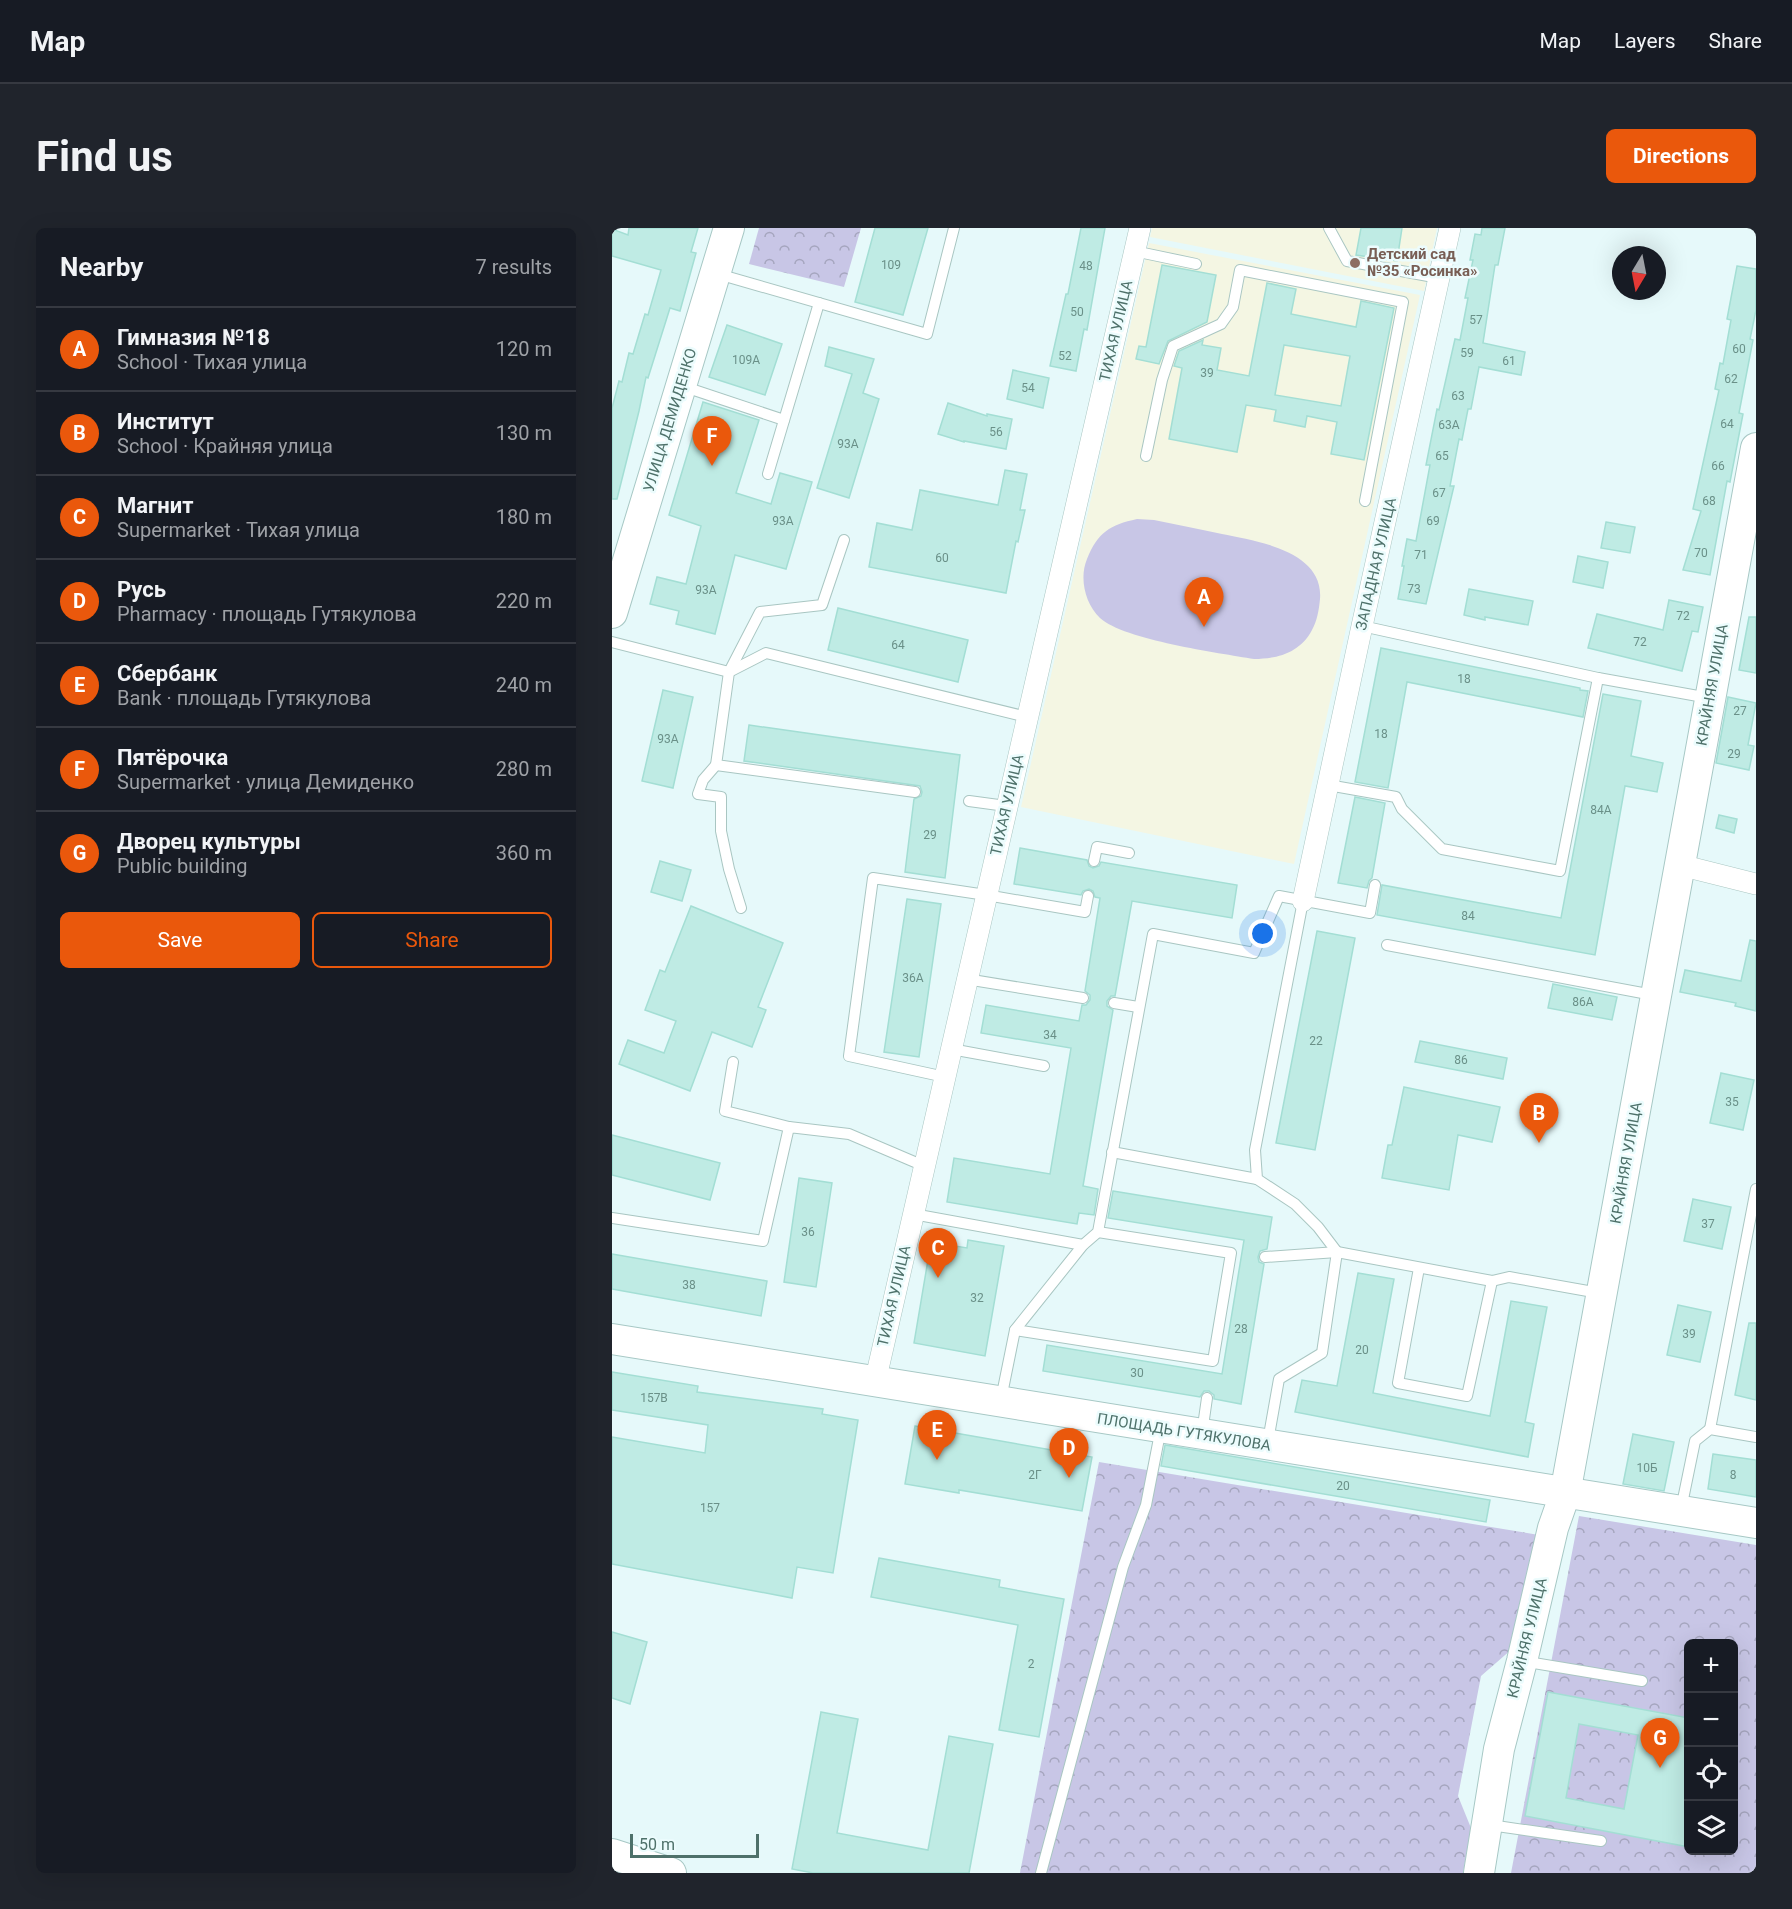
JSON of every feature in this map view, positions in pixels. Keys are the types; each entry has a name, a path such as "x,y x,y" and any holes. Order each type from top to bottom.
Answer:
{"street":[{"name":"УЛИЦА ДЕМИДЕНКО","path":"612,613 729,228"},
{"name":"ТИХАЯ УЛИЦА","path":"875,1382 1140,228"},
{"name":"ЗАПАДНАЯ УЛИЦА","path":"1303,901 1450,228"},
{"name":"КРАЙНЯЯ УЛИЦА","path":"1479,1873 1498,1749 1522,1661 1553,1528 1565,1494 1756,448"},
{"path":"1680,865 1756,884"},
{"name":"ПЛОЩАДЬ ГУТЯКУЛОВА","path":"612,1339 1756,1523"},
{"path":"612,1854 671,1873"}],"lane":[{"path":"715,273 927,334 954,228"},
{"path":"1329,228 1347,261 1439,278"},
{"path":"1134,251 1196,264"},
{"path":"1146,456 1162,380 1173,346 1221,324 1233,307 1240,270 1404,302 1365,501"},
{"path":"768,474 819,303"},
{"path":"681,386 784,420"},
{"path":"741,908 729,869 721,831 720,797 698,794 703,780 716,765 729,672 760,612 822,605 844,540"},
{"path":"1362,626 1598,678 1710,698"},
{"path":"612,642 729,672 766,653 1027,717"},
{"path":"1328,785 1396,797 1402,809 1442,849 1560,871 1598,678"},
{"path":"716,765 915,792"},
{"path":"969,801 1006,806"},
{"path":"1094,861 1096,847 1129,853"},
{"path":"945,1077 849,1056 873,878 1085,912 1088,896"},
{"path":"1001,1402 1015,1330 1083,1245 1098,1232 1153,934 1254,953 1279,896 1370,914 1375,885"},
{"path":"1257,1179 1256,1150 1303,901"},
{"path":"1387,945 1656,996"},
{"path":"966,979 1083,998"},
{"path":"1114,1003 1138,1007"},
{"path":"951,1050 1044,1065"},
{"path":"733,1062 725,1111 789,1127 849,1134 924,1166"},
{"path":"612,1218 763,1241 789,1127"},
{"path":"1112,1152 1257,1179 1295,1204 1318,1227 1337,1252 1322,1353 1279,1379 1268,1446"},
{"path":"1680,1512 1695,1441 1710,1429 1756,1189"},
{"path":"913,1214 1083,1245"},
{"path":"1015,1330 1213,1367 1236,1254 1098,1232"},
{"path":"1744,1250 1756,1252"},
{"path":"1265,1257 1337,1252 1492,1281 1509,1277 1603,1293"},
{"path":"1419,1268 1398,1383 1467,1396 1492,1281"},
{"path":"1202,1435 1207,1398"},
{"path":"1041,1873 1123,1567 1146,1505 1161,1428"},
{"path":"1710,1429 1756,1437"},
{"path":"1522,1661 1642,1681"},
{"path":"1486,1824 1601,1840"}],"shaded area":[{"name":"Детский сад №35 «Росинка»","path":"1152,228 1437,228 1424,291 1150,237"},
{"path":"1149,243 1420,295 1294,864 1021,807"}],"green space":[{"path":"759,228 861,228 844,287 749,264"},
{"path":"1137,519 1154,520 1253,540 1286,551 1300,559 1311,570 1318,583 1320,599 1315,623 1307,638 1287,653 1271,658 1254,659 1150,639 1112,626 1100,618 1091,606 1085,590 1084,574 1087,559 1096,542 1106,531 1119,524"},
{"path":"1099,1462 1539,1535 1512,1649 1481,1676 1458,1796 1471,1828 1463,1873 1020,1873"},
{"path":"1579,1516 1756,1545 1756,1873 1511,1873"}],"building":[{"path":"629,228 698,228 691,252 696,253 680,311 670,308 648,378 646,377 617,499 612,499 612,408 619,381 622,382 629,353 633,354 645,314 648,315 661,270 612,256 612,229 628,235"},
{"path":"875,228 928,228 903,315 855,302"},
{"path":"1081,228 1105,228 1087,330 1084,329 1076,371 1050,366"},
{"path":"1361,228 1402,228 1397,261 1356,255"},
{"path":"1482,228 1505,228 1498,265 1495,265 1483,343 1525,352 1521,375 1479,367 1471,409 1468,409 1462,440 1459,439 1450,486 1454,486 1426,604 1398,599 1407,539 1416,541 1430,465 1426,465 1437,409 1439,410 1455,339 1460,340 1468,298 1465,298 1473,260 1470,260 1475,234 1481,235"},
{"path":"1162,265 1216,275 1207,322 1168,341 1159,364 1136,359 1139,346 1146,347"},
{"path":"1737,266 1756,269 1756,310 1750,339 1753,340 1739,413 1743,414 1730,482 1727,481 1710,575 1683,570 1701,511 1693,509 1719,390 1715,389 1720,363 1723,364 1731,320 1727,319"},
{"path":"1267,283 1296,289 1291,314 1356,327 1361,301 1394,308 1364,460 1331,454 1337,422 1307,416 1305,427 1274,421 1276,410 1246,405 1237,452 1169,439 1182,368 1174,366 1179,351 1203,340 1202,345 1221,348 1217,370 1249,376","holes":["1284,345 1350,356 1341,406 1275,395"]},
{"path":"727,325 782,344 765,395 709,377"},
{"path":"829,347 874,359 863,393 879,399 849,498 817,488 852,374 825,366"},
{"path":"1013,370 1049,378 1043,408 1007,399"},
{"path":"703,402 759,420 736,493 771,504 780,473 812,482 786,569 735,555 715,634 676,624 679,611 650,604 657,577 686,584 701,526 669,515"},
{"path":"948,403 987,416 987,414 1012,419 1006,449 964,442 938,434"},
{"path":"1005,470 1027,474 1020,510 1025,510 1018,542 1016,541 1006,593 869,567 877,523 912,530 920,490 998,505"},
{"path":"1606,522 1635,527 1630,553 1601,548"},
{"path":"1578,556 1608,562 1603,588 1573,582"},
{"path":"1469,589 1533,601 1528,625 1464,615"},
{"path":"1669,600 1703,607 1698,632 1692,631 1682,671 1588,648 1597,614 1663,630"},
{"path":"838,608 968,640 958,682 828,650"},
{"path":"1749,617 1756,617 1756,673 1739,670"},
{"path":"1381,648 1580,688 1580,690 1588,691 1583,717 1407,682 1388,788 1355,782"},
{"path":"663,690 693,697 673,788 642,781"},
{"path":"1603,694 1641,701 1631,756 1663,763 1657,792 1625,786 1595,955 1377,915 1382,885 1561,918"},
{"path":"1728,697 1756,703 1748,745 1754,746 1749,770 1716,763"},
{"path":"749,725 960,755 945,878 905,872 914,799 921,796 920,786 744,761"},
{"path":"1355,797 1385,803 1372,878 1367,888 1338,883"},
{"path":"1719,815 1737,819 1734,833 1716,828"},
{"path":"1020,848 1087,860 1089,866 1093,868 1099,866 1101,862 1237,885 1232,918 1132,901 1115,996 1111,996 1107,1001 1107,1006 1113,1010 1083,1186 1098,1189 1094,1215 1079,1213 1077,1224 947,1202 954,1158 1050,1174 1071,1048 981,1033 986,1005 1079,1021 1082,1005 1086,1005 1090,1000 1090,995 1085,991 1100,898 1095,897 1093,891 1089,889 1083,891 1081,895 1014,884"},
{"path":"660,861 691,870 682,901 651,892"},
{"path":"907,899 941,904 919,1057 884,1052"},
{"path":"691,906 783,943 758,1007 766,1010 752,1047 712,1032 690,1091 619,1064 628,1040 664,1053 676,1021 645,1010 660,970 665,972"},
{"path":"1317,931 1355,938 1315,1150 1276,1143"},
{"path":"1750,940 1756,941 1756,1011 1735,1006 1736,1003 1680,992 1685,970 1741,981"},
{"path":"1553,984 1617,997 1612,1020 1548,1008"},
{"path":"1420,1041 1507,1058 1503,1079 1415,1062"},
{"path":"1721,1073 1754,1080 1743,1130 1710,1123"},
{"path":"1404,1087 1500,1107 1492,1142 1458,1135 1449,1190 1382,1178 1388,1145 1392,1145"},
{"path":"612,1135 720,1163 710,1200 612,1175"},
{"path":"799,1178 832,1183 816,1287 784,1282"},
{"path":"1113,1191 1272,1217 1267,1249 1260,1251 1258,1257 1259,1262 1264,1264 1241,1404 1214,1399 1214,1395 1209,1391 1204,1391 1200,1397 1043,1371 1047,1345 1222,1374 1244,1240 1108,1218"},
{"path":"1693,1199 1731,1207 1722,1249 1684,1241"},
{"path":"968,1240 1004,1246 985,1356 914,1343 931,1242 967,1248"},
{"path":"612,1254 767,1281 761,1316 612,1289"},
{"path":"1358,1273 1394,1279 1373,1393 1490,1416 1511,1301 1547,1307 1525,1422 1534,1424 1528,1457 1295,1412 1302,1380 1337,1386"},
{"path":"1678,1305 1711,1312 1700,1362 1667,1355"},
{"path":"1749,1323 1756,1323 1756,1400 1735,1395"},
{"path":"612,1372 698,1386 697,1392 823,1409 822,1414 858,1420 833,1573 797,1567 792,1598 612,1564 612,1437 705,1453 708,1425 612,1410"},
{"path":"915,1426 1092,1457 1082,1511 959,1490 959,1493 905,1484"},
{"path":"1633,1434 1674,1442 1664,1491 1623,1484"},
{"path":"1165,1445 1490,1500 1486,1522 1161,1466"},
{"path":"1713,1454 1756,1460 1756,1497 1708,1489"},
{"path":"879,1558 1000,1580 999,1587 1064,1599 1039,1737 999,1730 1018,1625 871,1597"},
{"path":"612,1632 647,1642 630,1704 612,1698"},
{"path":"1548,1692 1684,1717 1684,1846 1525,1816","holes":["1579,1724 1638,1735 1624,1809 1566,1798"]},
{"path":"821,1712 858,1719 837,1833 928,1850 949,1736 993,1744 969,1873 813,1873 792,1869"}],"place":[{"name":"Детский сад №35 «Росинка»","path":"1355,263"},
{"name":"Пятёрочка","path":"712,466"},
{"name":"Гимназия №18","path":"1204,627"},
{"name":"Институт","path":"1539,1143"},
{"name":"Магнит","path":"938,1278"},
{"name":"Сбербанк","path":"937,1460"},
{"name":"Русь","path":"1069,1478"},
{"name":"Дворец культуры","path":"1660,1768"}]}
